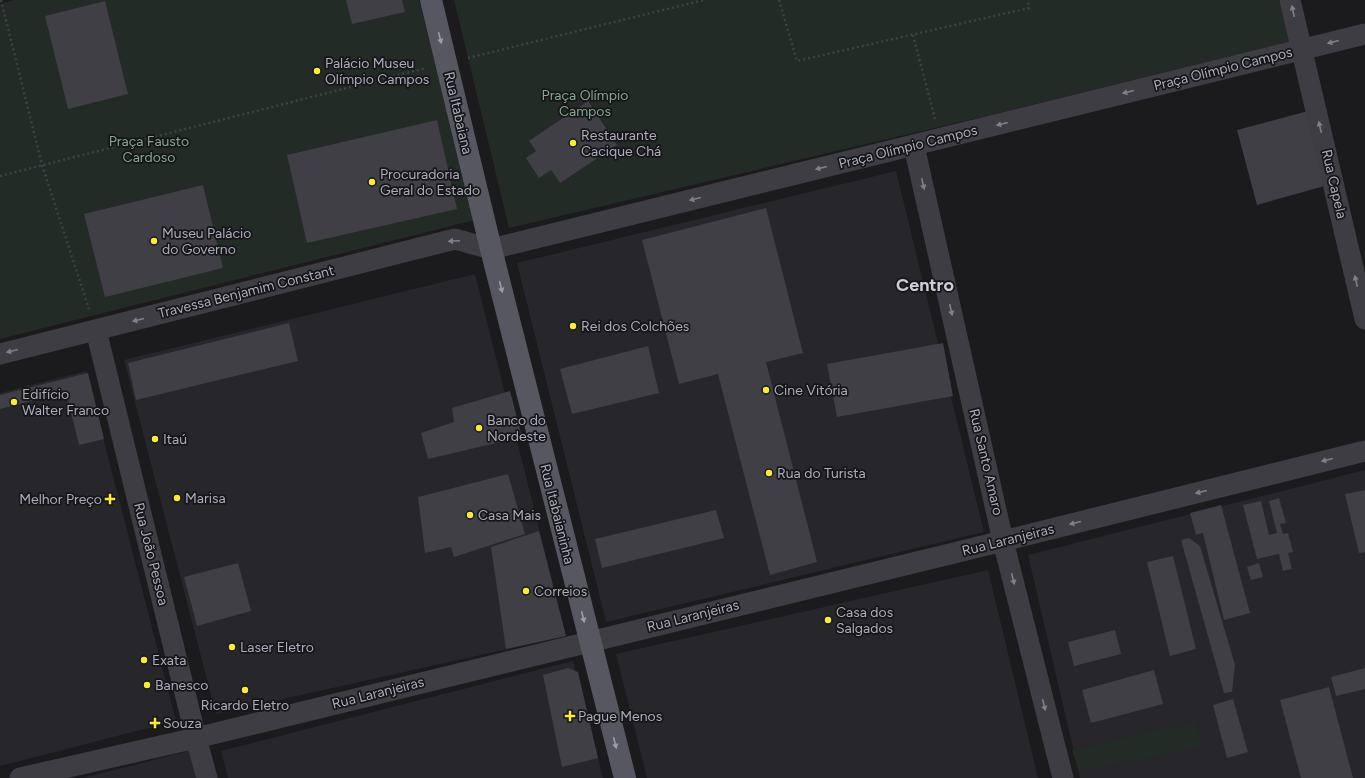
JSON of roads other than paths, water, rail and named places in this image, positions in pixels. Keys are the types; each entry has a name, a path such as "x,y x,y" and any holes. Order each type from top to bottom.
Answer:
{"main road":[{"name":"Rua Itabaiana","path":"431,0 491,249"},
{"name":"Rua Itabaianinha","path":"491,249 624,778"}],"street":[{"name":"Rua Capela","path":"1290,0 1365,319"},
{"name":"Praça Olímpio Campos","path":"491,249 1365,34"},
{"name":"Rua Santo Amaro","path":"914,146 1003,541 1063,778"},
{"name":"Travessa Benjamim Constant","path":"0,354 455,239 491,249"},
{"name":"Rua João Pessoa","path":"96,330 207,778"},
{"name":"Rua Laranjeiras","path":"32,777 1003,541 1365,451"}],"place":[{"name":"Palácio Museu Olímpio Campos","path":"317,71"},
{"name":"Restaurante Cacique Chá","path":"573,143"},
{"name":"Procuradoria Geral do Estado","path":"372,182"},
{"name":"Museu Palácio do Governo","path":"154,241"},
{"name":"Rei dos Colchões","path":"573,326"},
{"name":"Cine Vitória","path":"766,390"},
{"name":"Edifício Walter Franco","path":"14,402"},
{"name":"Banco do Nordeste","path":"479,428"},
{"name":"Itaú","path":"155,439"},
{"name":"Rua do Turista","path":"769,473"},
{"name":"Marisa","path":"177,498"},
{"name":"Melhor Preço","path":"110,499"},
{"name":"Casa Mais","path":"470,515"},
{"name":"Correios","path":"526,591"},
{"name":"Casa dos Salgados","path":"828,620"},
{"name":"Laser Eletro","path":"232,647"},
{"name":"Exata","path":"144,660"},
{"name":"Banesco","path":"147,685"},
{"name":"Ricardo Eletro","path":"245,690"},
{"name":"Pague Menos","path":"570,716"},
{"name":"Souza","path":"155,723"}],"district":[{"name":"Centro","path":"925,285"}],"park label":[{"name":"Praça Fausto Cardoso","path":"149,150"}]}
